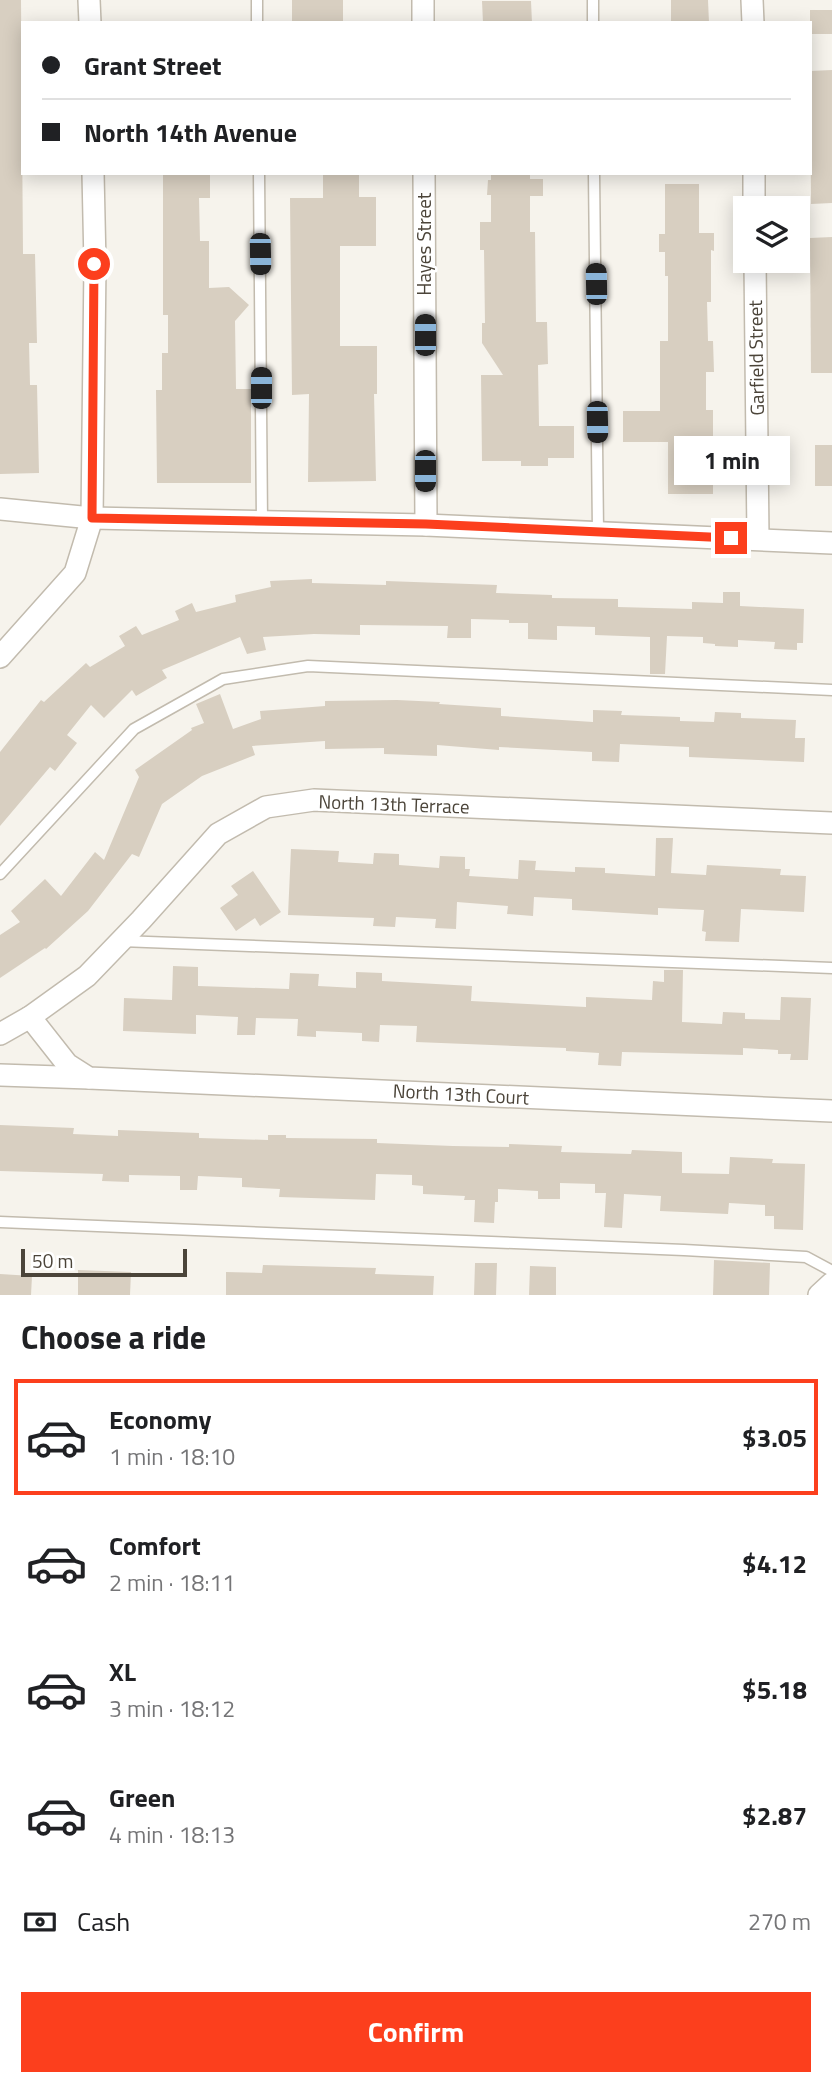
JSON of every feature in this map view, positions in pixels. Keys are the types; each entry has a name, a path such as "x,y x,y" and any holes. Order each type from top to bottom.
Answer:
{"street":[{"path":"89,0 89,21"},
{"path":"423,0 423,21"},
{"path":"752,0 752,21"},
{"path":"0,657 75,573 92,518 93,175"},
{"name":"Hayes Street","path":"424,175 426,524"},
{"path":"754,175 754,196"},
{"name":"Garfield Street","path":"755,273 758,539"},
{"path":"0,509 92,518 426,524 832,543"},
{"name":"North 13th Terrace","path":"0,1034 30,1017 87,975 218,834 266,807 314,800 832,823"},
{"path":"30,1017 67,1064 89,1078"},
{"name":"North 13th Court","path":"0,1075 832,1111"},
{"path":"819,1295 832,1283"}],"lane":[{"path":"257,0 257,21"},
{"path":"593,0 593,21"},
{"path":"259,175 262,522"},
{"path":"594,175 598,532"},
{"path":"0,874 134,729 223,679 307,666 832,690"},
{"path":"121,941 832,968"},
{"path":"0,1222 806,1257 832,1271"}],"building":[{"path":"0,0 21,0 23,254 35,254 37,343 29,343 30,385 37,385 39,473 0,474"},
{"path":"292,0 343,0 343,21 292,21"},
{"path":"671,0 708,0 709,21 671,21"},
{"path":"482,1 531,1 532,21 483,21"},
{"path":"810,10 832,10 832,34 812,34"},
{"path":"832,70 832,203 811,204 812,71"},
{"path":"163,175 210,175 210,198 199,198 200,241 209,241 209,288 229,287 249,305 235,321 236,389 251,389 251,483 157,483 156,390 162,390 162,353 168,353 168,315 163,315"},
{"path":"323,175 359,175 359,197 376,197 376,246 340,246 340,346 377,346 377,394 374,394 376,481 308,482 309,394 292,395 290,198 323,198"},
{"path":"491,175 530,175 530,179 543,179 543,196 530,196 530,232 535,232 536,322 547,322 548,364 538,365 539,426 574,426 574,458 548,458 548,466 521,466 521,461 482,461 481,375 503,375 482,343 482,323 485,323 484,250 480,250 480,222 491,222 491,195 487,195 488,180 491,180"},
{"path":"665,184 699,184 699,233 714,233 714,251 711,250 711,302 707,302 708,341 713,341 714,372 706,372 706,410 713,410 713,494 668,494 668,442 623,442 623,411 660,411 660,341 668,341 668,276 665,276 665,252 659,252 659,234 665,234"},
{"path":"832,237 832,373 811,373 810,238"},
{"path":"815,445 832,445 832,486 815,486"},
{"path":"312,579 312,583 386,585 386,581 497,585 496,593 552,595 552,598 618,599 618,607 692,609 692,602 723,603 723,592 740,592 740,606 804,609 803,643 797,643 797,650 774,649 775,642 738,640 738,647 715,646 703,643 703,637 667,636 665,674 650,674 650,637 595,635 595,627 557,626 557,640 528,639 528,623 509,623 509,620 471,619 471,638 447,638 448,626 360,625 360,635 263,637 266,650 247,654 240,637 162,670 167,678 136,696 132,690 104,718 91,705 67,735 77,743 55,771 50,767 0,826 0,752 41,700 44,702 86,663 90,667 125,646 119,636 136,626 142,635 179,620 175,611 192,603 196,612 236,602 235,595 271,587 270,581"},
{"path":"220,694 233,729 261,719 260,711 325,706 325,701 440,702 439,704 501,708 501,716 593,722 593,710 622,711 621,715 680,717 680,721 714,722 715,712 741,713 741,718 796,720 795,738 805,738 804,762 689,757 689,747 620,744 619,762 592,761 592,752 499,747 499,750 437,745 437,756 384,754 384,748 325,749 325,741 252,746 255,755 202,776 162,804 139,857 132,854 88,911 46,949 0,978 0,935 20,922 11,911 45,879 61,896 95,852 104,860 139,777 135,770 192,730 191,728 204,723 196,704"},
{"path":"656,838 673,838 671,873 706,875 707,865 781,869 780,875 806,876 804,912 741,909 739,942 705,941 706,932 702,931 704,910 658,908 658,915 572,910 572,899 534,897 533,916 507,914 508,906 457,902 456,929 435,928 436,919 396,917 395,927 373,926 374,918 288,915 291,849 339,851 338,862 373,864 374,853 399,854 399,865 439,868 440,856 465,857 465,869 470,869 469,876 518,879 519,860 536,861 535,870 575,872 575,867 605,868 605,873 655,876"},
{"path":"253,871 281,912 260,926 255,918 236,931 220,908 238,895 231,886"},
{"path":"173,966 198,967 198,986 289,989 290,973 319,974 318,986 356,988 356,972 382,973 382,981 472,986 471,1001 586,1007 586,997 652,1000 653,981 664,982 664,970 683,970 682,1022 722,1024 723,1012 745,1013 745,1019 780,1020 781,997 811,998 808,1060 790,1060 791,1054 778,1054 778,1050 743,1048 743,1055 622,1052 621,1066 598,1065 599,1053 566,1051 566,1048 416,1042 417,1026 380,1025 379,1042 362,1041 362,1033 316,1031 316,1037 297,1036 298,1019 256,1018 255,1035 237,1035 238,1017 196,1015 196,1034 123,1031 124,998 172,1000"},
{"path":"0,1125 74,1128 73,1134 118,1136 118,1130 199,1133 199,1138 268,1140 268,1135 286,1135 286,1138 377,1139 377,1143 562,1146 561,1152 682,1152 682,1173 729,1174 730,1157 773,1159 772,1163 805,1164 803,1230 774,1229 774,1216 765,1216 765,1205 729,1203 728,1214 660,1211 661,1196 624,1194 622,1228 604,1227 606,1193 595,1193 595,1184 560,1183 560,1199 538,1199 538,1191 498,1189 494,1223 474,1222 475,1200 464,1200 465,1196 423,1194 423,1186 412,1185 412,1175 376,1174 375,1200 279,1197 280,1189 242,1187 242,1178 198,1176 197,1190 180,1190 180,1176 129,1175 129,1182 102,1181 103,1174 0,1171"},
{"path":"714,1260 770,1263 769,1295 713,1295"},
{"path":"475,1263 497,1263 496,1295 474,1295"},
{"path":"263,1265 376,1268 375,1274 434,1276 433,1295 226,1295 226,1272 262,1273"},
{"path":"530,1266 556,1267 556,1295 529,1295"},
{"path":"78,1270 131,1272 130,1295 78,1295"},
{"path":"0,1274 32,1276 31,1295 0,1295"}],"route":[{"path":"94,264 92,518 426,524 731,538"}]}
